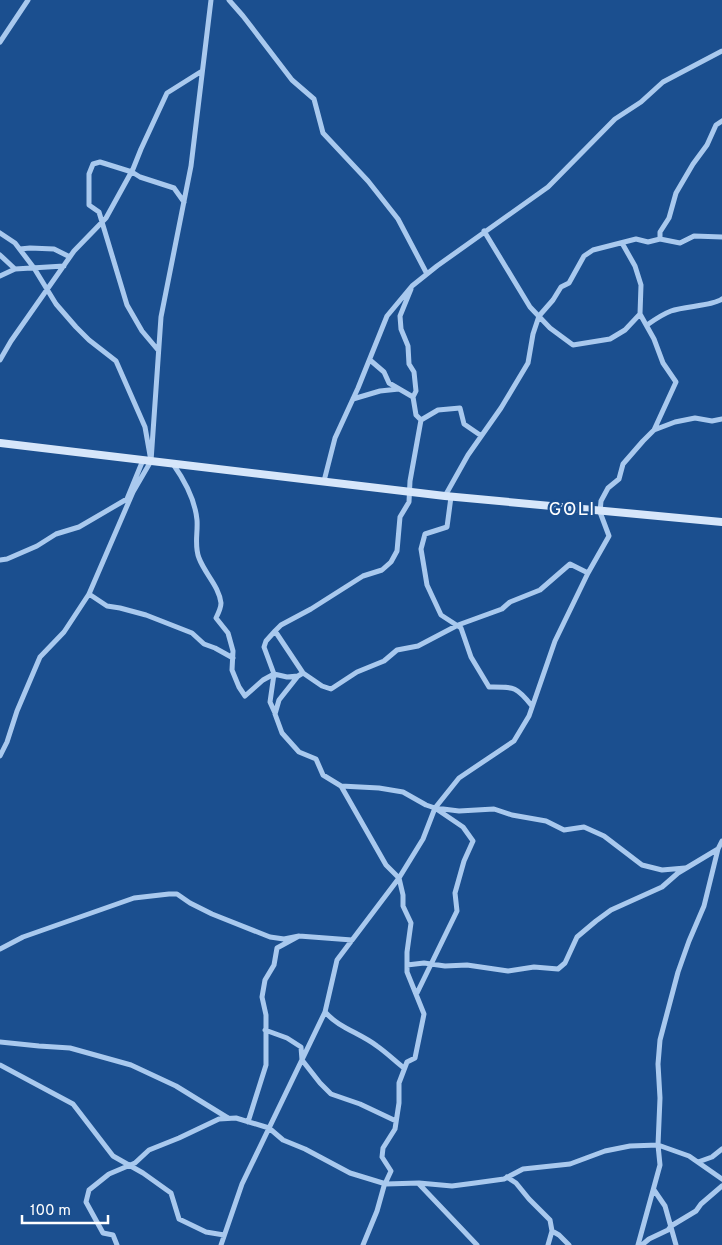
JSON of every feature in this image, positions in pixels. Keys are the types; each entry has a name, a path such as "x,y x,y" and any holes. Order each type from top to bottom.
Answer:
{"main road":[{"path":"0,442 409,492 600,512 722,522"}],"street":[{"path":"0,42 28,0"},
{"path":"0,756 7,742 16,711 40,657 64,632 89,594 147,460 161,317 191,166 211,0"},
{"path":"229,0 292,80 314,99 322,134 368,181 398,219 427,274"},
{"path":"324,481 335,438 370,360 387,316 412,286 548,187 615,119 641,102 663,82 722,51"},
{"path":"0,360 11,341 70,257 103,221 132,172 140,149 167,93 202,71"},
{"path":"660,239 660,232 669,218 676,193 693,164 708,145 716,126 722,121"},
{"path":"158,350 142,331 127,305 100,212 89,204 90,174 93,164 100,162 174,188 184,202"},
{"path":"484,232 530,307 550,328 573,345 610,339 625,330 640,314"},
{"path":"0,233 15,243 20,249 48,289 56,304 76,327 116,361 145,427 147,460 127,499 80,527 56,534 37,546 0,560"},
{"path":"532,706 523,695 510,687 488,687 471,656 461,628 441,615 427,585 421,549 425,534 447,527 448,496 480,435 501,408 528,363 533,334 539,316 561,287 569,283 584,256 593,250 636,239 648,242 660,239 680,243 694,236 722,236"},
{"path":"221,1245 242,1184 325,1012 337,960 399,878 424,838 435,808 459,778 514,741 529,716 555,640 588,573 609,536 600,512 601,500 608,488 619,479 624,464 654,430 676,382 663,363 647,325 640,314 641,285 635,266 622,244"},
{"path":"20,249 54,249 70,257"},
{"path":"0,255 15,269"},
{"path":"0,276 15,269 64,266"},
{"path":"412,286 408,301 400,316 401,329 408,346 409,364 414,372 416,391 412,397"},
{"path":"647,325 670,311 718,302 722,299"},
{"path":"370,360 384,372 390,383 412,397 416,415 421,420"},
{"path":"353,399 399,389"},
{"path":"480,435 464,424 460,408 438,410 421,420 416,440 409,502 400,517 397,551 391,562 382,570 355,580 311,609 281,625 266,641 264,647 274,674 270,702 282,733 299,752 316,759 323,775 341,786 378,788 403,792 426,806 435,808 459,810 494,809 512,815 546,821 564,830 584,827 604,836 642,864 662,870 685,868"},
{"path":"654,430 675,422 695,418 712,421 722,419"},
{"path":"173,463 185,480 194,503 197,521 196,543 199,559 217,590 221,605 216,618 228,632 233,658 232,670 239,687 245,696 263,680 274,674 287,677 301,675"},
{"path":"275,631 301,675 331,689 343,679 384,661 397,650 418,646 458,625 502,609 510,602 540,590 570,564 588,573"},
{"path":"89,594 107,606 146,614 192,633 204,644 233,658"},
{"path":"275,714 279,700 301,675"},
{"path":"341,786 386,865 399,878 403,895 403,906 410,923 407,952 408,972 424,1014 416,1058 407,1062 399,1083 400,1103 395,1129 383,1148 382,1157 391,1171 364,1245"},
{"path":"417,993 457,910 455,894 464,862 473,841 463,827 435,808"},
{"path":"638,1245 660,1165 658,1145 660,1098 658,1064 660,1040 678,972 704,906 718,849 722,841"},
{"path":"407,965 467,965 508,970 534,967 558,969 565,963 577,937 596,921 611,910 662,887 685,868 718,849"},
{"path":"0,949 23,936 134,898 169,894 177,894 190,904 270,937 284,939 300,936 352,940"},
{"path":"248,1122 266,1065 266,1015 262,997 264,980 274,965 277,948 300,936"},
{"path":"325,1012 333,1021 377,1046 404,1068"},
{"path":"265,1030 287,1038 301,1047 302,1060 331,1094 360,1104 396,1121"},
{"path":"0,1042 70,1048 130,1065 176,1086 228,1118"},
{"path":"0,1065 73,1104 114,1156 131,1165 171,1193 180,1218 206,1232 224,1235"},
{"path":"117,1245 113,1235 103,1233 86,1202 90,1190 109,1174 135,1164 149,1150 219,1119 228,1118 236,1118 269,1128 283,1140 305,1149 344,1170 386,1184 419,1183 452,1186 507,1177 523,1169 570,1164 605,1151 630,1146 658,1145 690,1156 722,1179"},
{"path":"698,1162 712,1157 722,1149"},
{"path":"507,1177 516,1183 550,1220 552,1232 548,1245"},
{"path":"419,1183 477,1245"},
{"path":"642,1245 649,1239 668,1230 671,1226 696,1210 722,1186"},
{"path":"654,1190 665,1206 676,1245"},
{"path":"552,1232 559,1235 569,1245"}],"district":[{"name":"GOLI","path":"572,508"}]}
